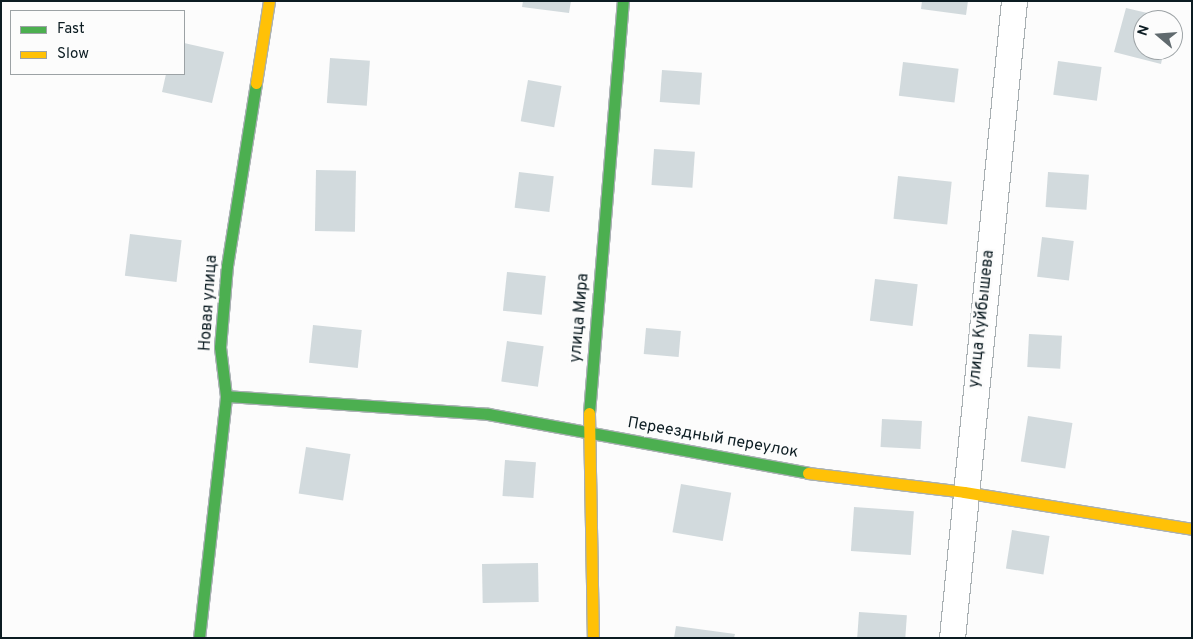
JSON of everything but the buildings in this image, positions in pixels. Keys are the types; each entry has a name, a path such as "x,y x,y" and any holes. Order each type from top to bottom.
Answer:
{"street":[{"name":"Новая улица","path":"199,638 226,396 220,347 226,266 269,1"},
{"name":"улица Мира","path":"593,638 587,432 623,1"},
{"name":"улица Куйбышева","path":"952,638 964,492 1014,1"},
{"name":"Переездный переулок","path":"226,396 488,414 826,476 964,492 1192,529"}],"traffic: fast":[{"path":"589,413 623,1"},
{"path":"199,638 226,396 220,347 227,266 256,83"},
{"path":"226,396 488,414 808,473"}],"traffic: slow":[{"path":"256,83 269,1"},
{"path":"589,413 593,638"},
{"path":"808,473 964,492 1192,529"}]}
